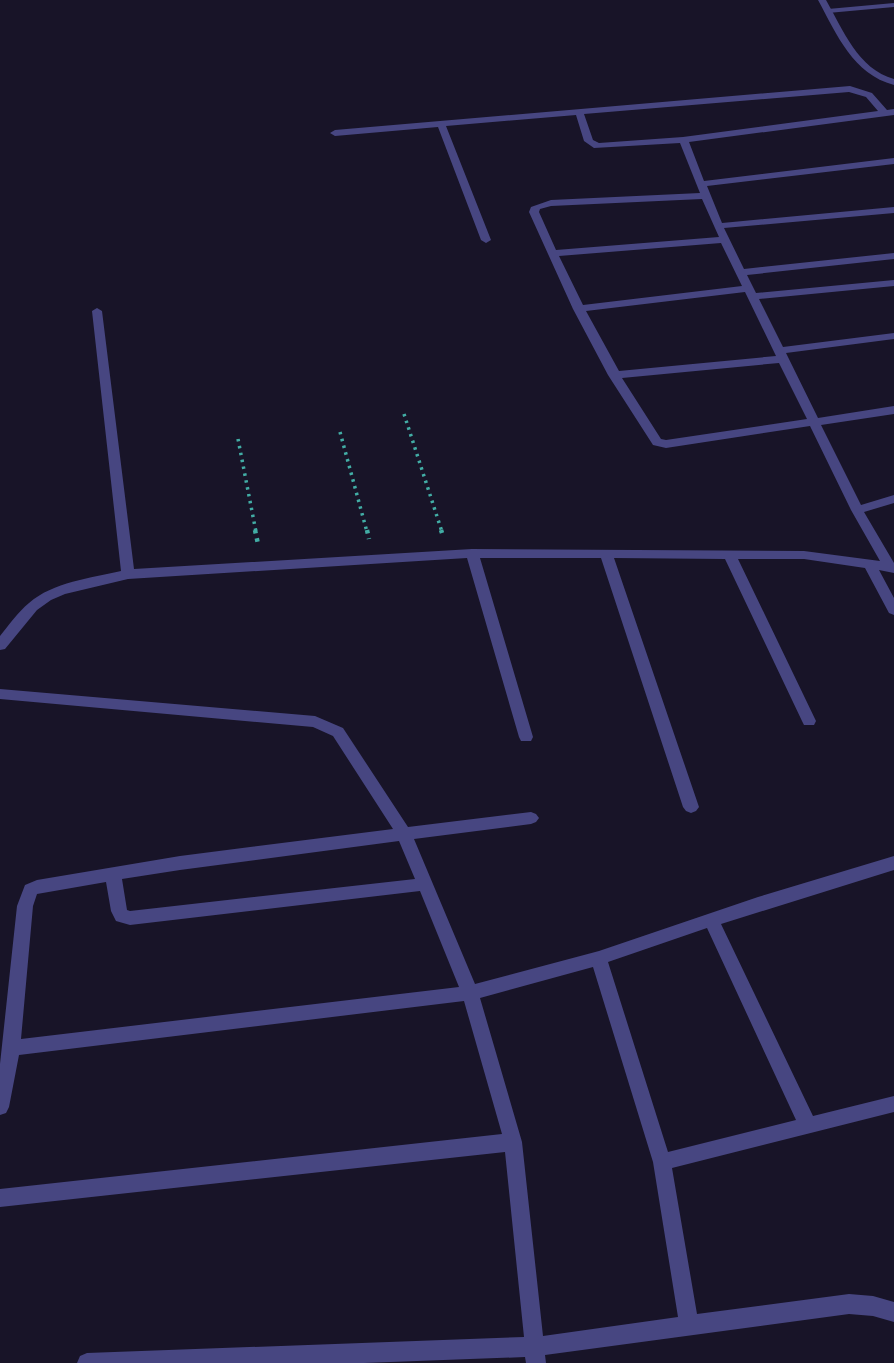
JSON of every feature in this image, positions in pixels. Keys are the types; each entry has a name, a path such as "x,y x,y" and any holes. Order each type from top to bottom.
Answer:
{"street":[{"path":"822,0 869,73 879,79 894,82"},
{"path":"828,10 894,5"},
{"path":"335,133 850,89 869,95 891,113"},
{"path":"579,112 589,142 597,146 683,140 891,113"},
{"path":"440,124 486,240"},
{"path":"683,140 718,226 813,423 857,510 892,568"},
{"path":"703,184 894,161"},
{"path":"706,196 542,204 534,212 578,309 614,375 659,443 894,410"},
{"path":"718,226 894,210"},
{"path":"552,253 725,240"},
{"path":"741,272 894,256"},
{"path":"578,309 751,292 894,283"},
{"path":"97,312 128,574"},
{"path":"614,375 781,355 894,336"},
{"path":"857,510 894,499"},
{"path":"0,645 32,607 46,597 62,590 128,574 472,553 804,555 892,568"},
{"path":"472,553 526,737"},
{"path":"606,554 691,807"},
{"path":"730,555 809,721"},
{"path":"869,563 894,610"},
{"path":"0,694 315,722 338,732 405,836 470,993 513,1142 535,1355"},
{"path":"0,1107 12,1048 25,906 31,890 45,884 113,874 531,818"},
{"path":"12,1048 470,993 599,958 894,863"},
{"path":"113,874 118,911 122,916 130,918 426,884"},
{"path":"711,920 808,1125"},
{"path":"599,958 662,1162 689,1325"},
{"path":"662,1162 894,1104"},
{"path":"0,1198 513,1142"},
{"path":"86,1363 535,1355 689,1325 849,1304 873,1306 894,1312"}],"path":[{"path":"404,414 449,554"},
{"path":"340,432 374,559"},
{"path":"238,439 262,566"}]}
